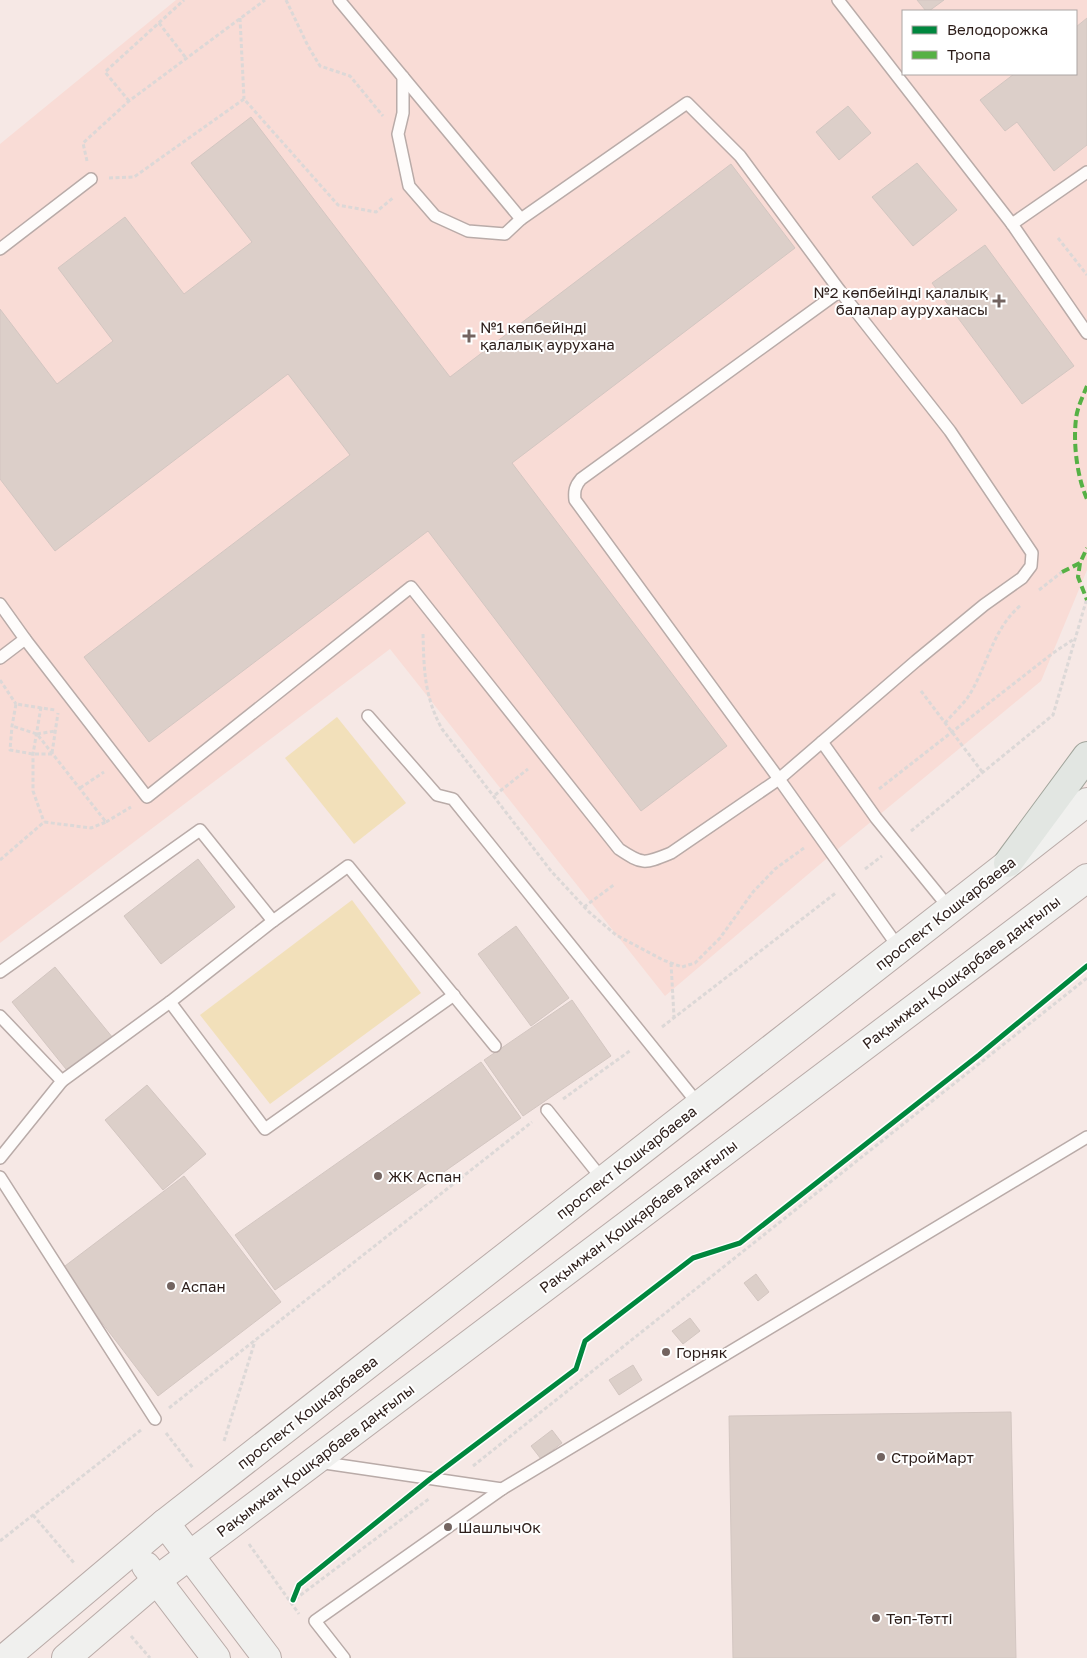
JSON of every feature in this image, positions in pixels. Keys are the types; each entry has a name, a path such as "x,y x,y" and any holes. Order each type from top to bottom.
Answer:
{"main road":[{"path":"1008,863 1087,756"},
{"name":"проспект Кошкарбаева","path":"133,1549 1087,802"},
{"name":"Рақымжан Қошқарбаев даңғылы","path":"157,1580 1087,878"},
{"path":"165,1523 268,1658"},
{"path":"5,1658 133,1549 216,1658"},
{"path":"66,1658 157,1580"}],"lane":[{"path":"339,0 521,219"},
{"path":"838,0 1012,224 1087,333"},
{"path":"0,604 147,797 411,587 619,849 638,862 653,861 671,853 779,779 984,605 1022,578 1031,566 1032,553 950,431 840,291 740,156 686,103 521,219 505,234 468,231 435,216 409,186 398,134 403,113 403,76"},
{"path":"1012,224 1087,172"},
{"path":"0,249 90,179"},
{"path":"840,291 581,479 576,484 574,493 575,500 779,779 899,948"},
{"path":"0,658 25,639"},
{"path":"368,716 436,795 453,799 699,1105"},
{"path":"822,742 896,844 950,909"},
{"path":"0,972 200,830 273,921"},
{"path":"0,1158 62,1081 170,1002 273,921 348,866 495,1046"},
{"path":"170,1002 266,1129 454,994"},
{"path":"0,1016 62,1081"},
{"path":"547,1110 603,1180"},
{"path":"344,1658 315,1621 502,1489 1087,1137"},
{"path":"0,1177 155,1419"},
{"path":"314,1462 502,1489"}],"path":[{"path":"129,101 105,72 183,0"},
{"path":"244,99 134,177 90,179 83,143 129,101 265,0"},
{"path":"286,0 308,46 320,66 350,76 398,134"},
{"path":"240,18 244,99 338,205 376,212 409,186"},
{"path":"159,23 186,58"},
{"path":"1058,238 1087,275"},
{"path":"1033,595 1062,572"},
{"path":"906,825 911,831 1053,715 1087,598"},
{"path":"945,723 966,699 993,642 1011,614 1026,601"},
{"path":"422,630 423,663 428,698 442,728 552,871 584,907 616,935 663,960 682,967 696,963 720,938 753,892 775,869 807,846"},
{"path":"883,794 879,788 1053,653 1075,639"},
{"path":"0,680 16,704 10,750 33,754 52,753"},
{"path":"921,691 982,773"},
{"path":"16,704 59,711 52,753"},
{"path":"41,707 33,754 33,791 44,822"},
{"path":"12,726 36,734 55,731"},
{"path":"36,734 106,822"},
{"path":"80,788 110,768"},
{"path":"495,795 528,769"},
{"path":"0,860 44,822 91,828 106,822 147,797"},
{"path":"0,1541 547,1110 674,1018 896,844"},
{"path":"584,907 615,884"},
{"path":"671,963 674,1018"},
{"path":"292,1601 452,1482 1087,978"},
{"path":"964,1068 979,1055"},
{"path":"224,1442 255,1340"},
{"path":"155,1419 209,1488"},
{"path":"33,1515 92,1584"},
{"path":"292,1601 296,1592"}],"shaded area":[{"name":"№1 көпбейінді қалалық аурухана","path":"176,0 1087,0 1087,570 1041,681 832,854 665,996 390,649 0,943 0,144"},
{"path":"337,717 406,803 354,844 285,758"},
{"path":"352,900 421,993 270,1104 200,1015"}],"building":[{"path":"917,0 944,0 930,10 925,10"},
{"path":"1087,18 1087,145 1054,171 1017,122 1005,131 980,100 1013,75 1077,75 1077,26"},
{"path":"848,106 871,133 839,160 816,132"},
{"path":"251,117 450,377 731,164 795,248 512,463 727,746 641,811 428,531 149,742 84,657 350,455 288,374 55,551 0,479 0,309 57,384 113,341 58,268 125,217 184,294 252,242 191,163"},
{"path":"917,163 957,210 913,246 872,197"},
{"path":"985,245 1074,366 1022,404 932,283"},
{"path":"198,859 235,907 161,964 124,916"},
{"path":"516,926 569,998 531,1026 478,954"},
{"path":"55,967 113,1038 70,1074 12,1002"},
{"path":"572,1000 611,1056 523,1116 484,1060"},
{"name":"ЖК Аспан","path":"481,1062 521,1118 275,1290 235,1235"},
{"path":"147,1085 206,1154 163,1190 105,1120"},
{"name":"Аспан","path":"184,1176 281,1302 158,1396 61,1269"},
{"path":"756,1274 769,1292 758,1301 744,1283"},
{"path":"690,1318 700,1331 683,1344 672,1331"},
{"path":"633,1365 642,1380 619,1395 609,1380"},
{"path":"1011,1412 1016,1658 733,1658 729,1416"},
{"path":"552,1430 562,1443 541,1459 531,1446"}],"marked path":[{"path":"1087,386 1080,402 1075,428 1078,470 1087,499"},
{"path":"1062,572 1080,563 1087,548"},
{"path":"1080,563 1078,577 1087,600"}],"cycle path":[{"path":"293,1600 299,1585 430,1479 576,1369 585,1341 693,1258 740,1243 979,1055 1087,966"}],"place":[{"name":"№2 көпбейінді қалалық балалар ауруханасы","path":"999,301"},
{"name":"№1 көпбейінді қалалық аурухана","path":"469,336"},
{"name":"ЖК Аспан","path":"378,1176"},
{"name":"Аспан","path":"171,1286"},
{"name":"Горняк","path":"666,1352"},
{"name":"СтройМарт","path":"881,1457"},
{"name":"ШашлычОк","path":"448,1527"},
{"name":"Тәп-Тәтті","path":"876,1618"}]}
